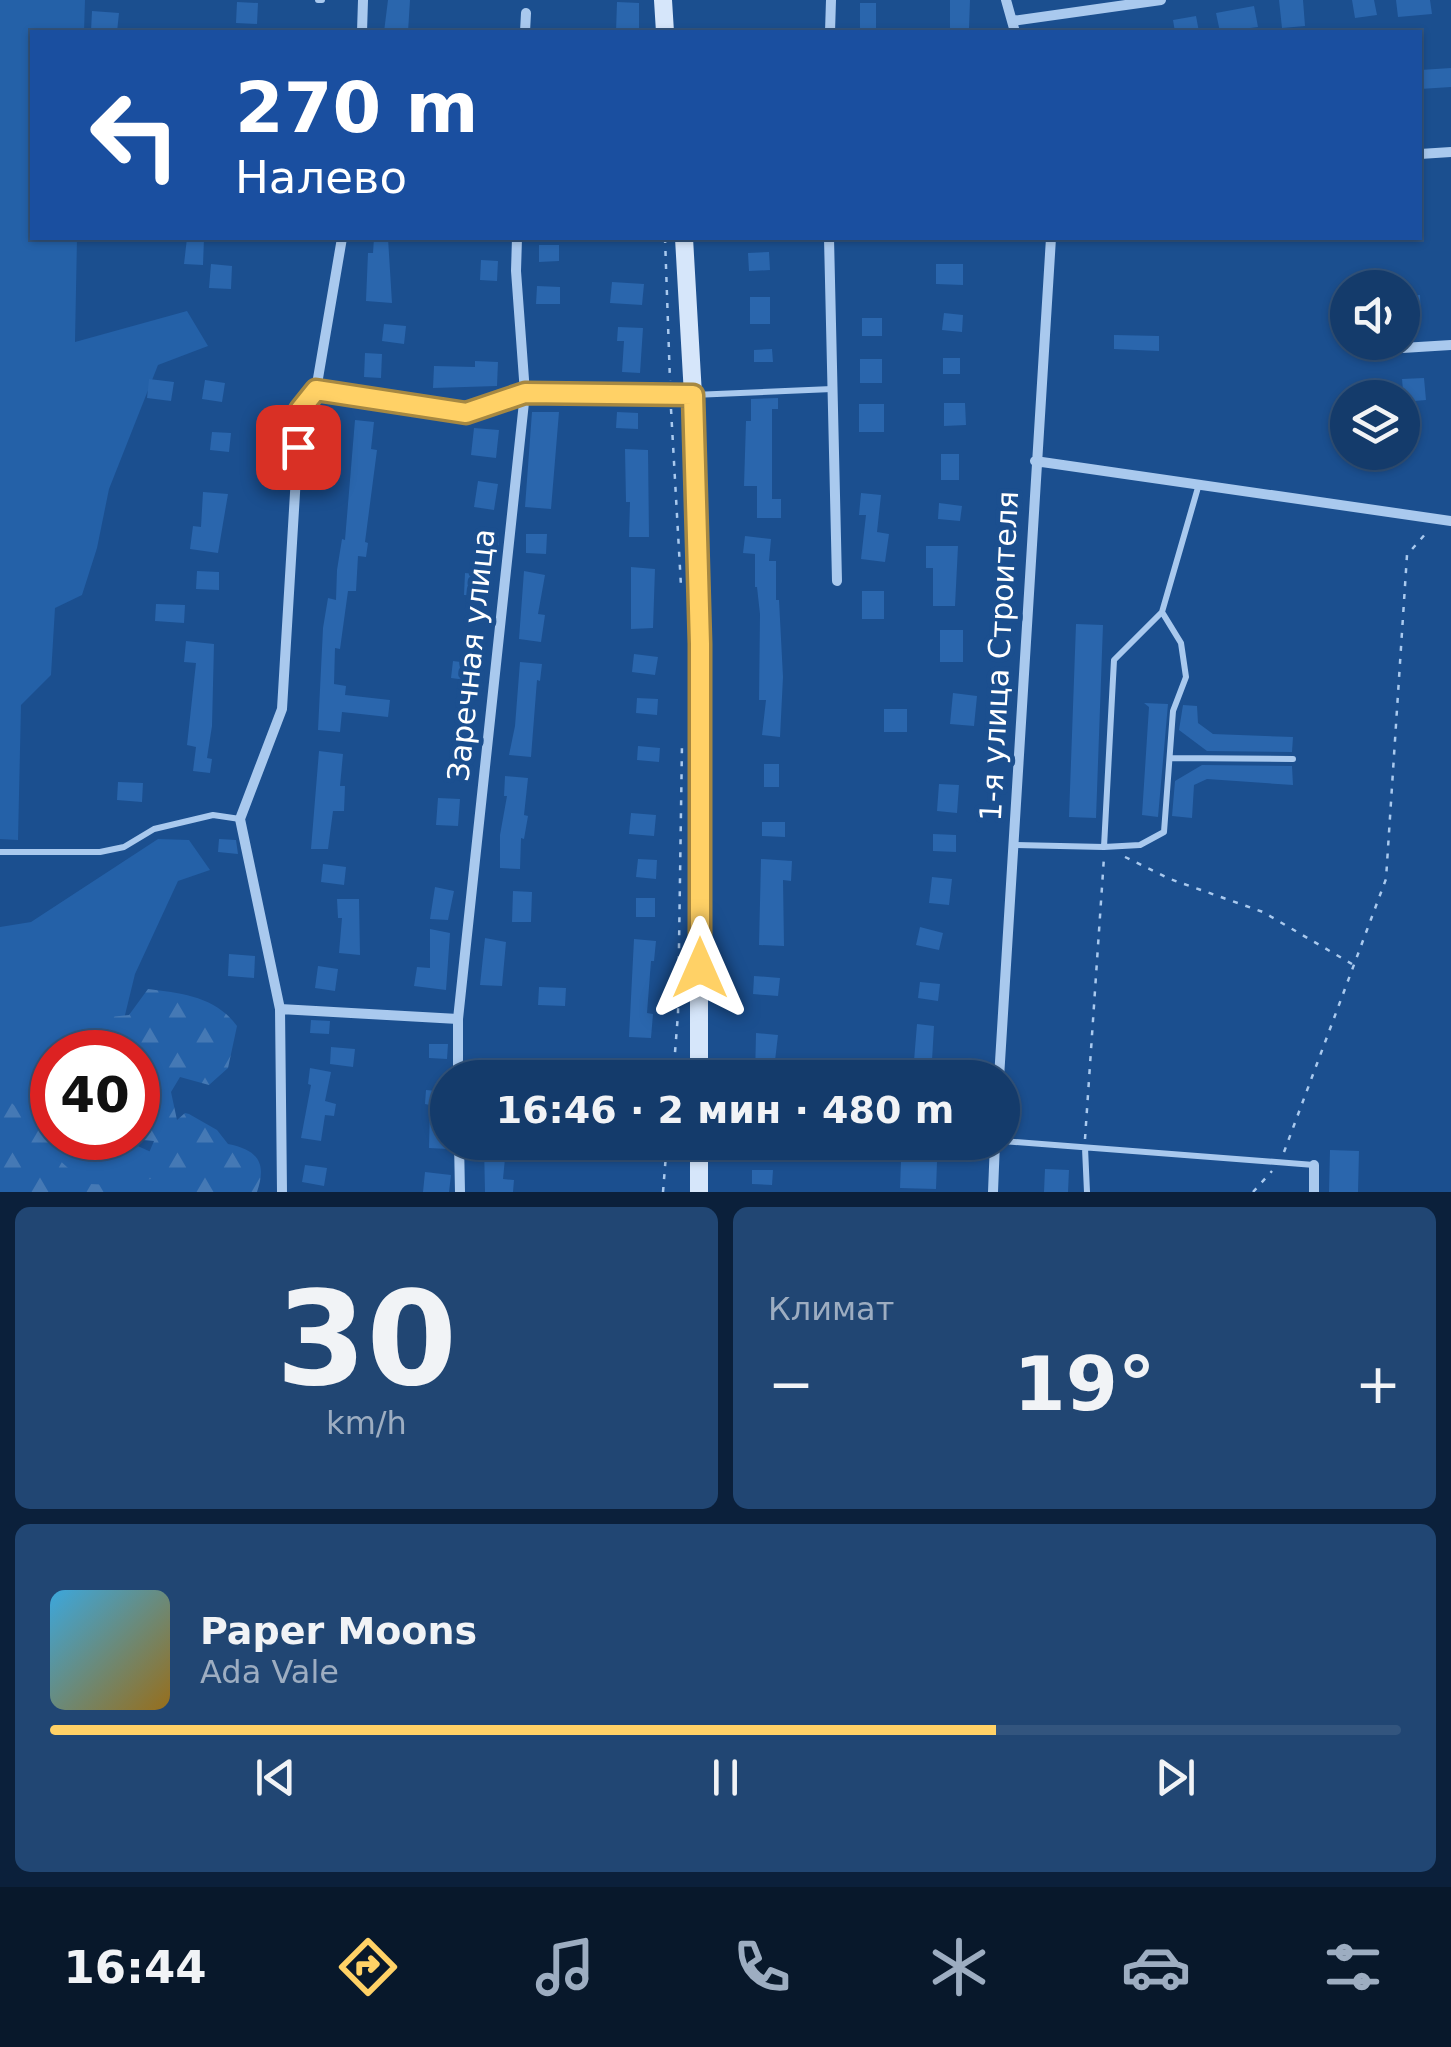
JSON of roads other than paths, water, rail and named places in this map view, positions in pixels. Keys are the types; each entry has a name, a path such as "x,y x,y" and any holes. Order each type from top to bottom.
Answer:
{"street":[{"path":"362,0 362,30"},
{"path":"663,0 665,30"},
{"path":"830,30 831,0"},
{"path":"1006,0 1014,27 1161,0"},
{"path":"525,30 526,13"},
{"path":"1422,154 1451,152"},
{"path":"282,1192 280,1010 240,819 282,710 300,410 316,390 342,240"},
{"name":"Заречная улица","path":"458,1060 458,1019 525,393 517,240"},
{"path":"684,240 700,644 700,1060"},
{"path":"829,240 837,581"},
{"name":"1-я улица Строителя","path":"999,1060 1051,240"},
{"path":"1420,347 1451,345"},
{"path":"316,390 466,413 525,393 693,395"},
{"path":"1035,460 1451,521"},
{"path":"280,1010 458,1019"},
{"path":"459,1160 460,1192"},
{"path":"699,1160 699,1192"},
{"path":"992,1192 994,1160"},
{"path":"1314,1165 1314,1192"}],"lane":[{"path":"693,395 832,388"},
{"path":"1104,847 1114,660 1162,612 1199,483"},
{"path":"1012,846 1140,846 1164,832 1173,710 1186,676 1181,643 1162,612"},
{"path":"1170,758 1294,759"},
{"path":"0,852 100,852 124,847 154,829 213,815 240,819"},
{"path":"1020,1143 1314,1165"},
{"path":"1085,1148 1087,1192"}]}
